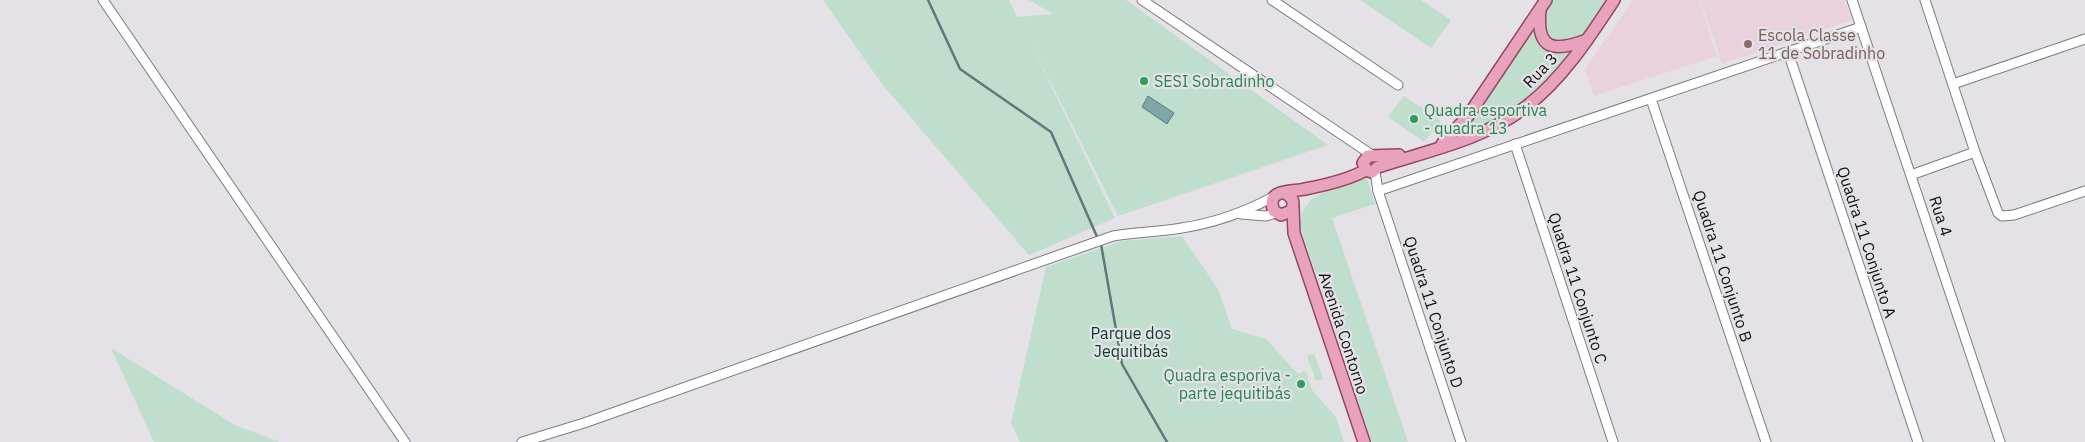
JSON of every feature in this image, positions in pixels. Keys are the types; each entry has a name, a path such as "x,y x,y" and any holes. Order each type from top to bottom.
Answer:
{"main road":[{"name":"Rua 3","path":"1370,163 1418,154 1481,132 1505,121 1532,102 1566,68 1614,0"},
{"name":"Rua 3","path":"1440,147 1468,116 1543,4"},
{"path":"1543,4 1538,30 1547,45 1554,48 1564,48 1587,40"},
{"path":"1468,116 1474,128 1481,132"},
{"path":"1308,189 1285,215 1277,214 1272,208 1271,199 1279,193 1308,189 1328,183 1370,163"},
{"path":"1286,193 1292,197 1294,206"},
{"name":"Avenida Contorno","path":"1294,206 1294,233 1364,442"},
{"name":"Avenida Contorno","path":"1277,214 1294,233"}],"street":[{"path":"104,0 405,442"},
{"path":"1142,0 1346,136 1370,163"},
{"path":"1272,0 1398,85"},
{"name":"Rua 4","path":"1852,0 2000,442"},
{"path":"1925,0 1995,208 2002,216 2014,215 2085,191"},
{"path":"1378,191 1861,27"},
{"path":"1953,84 2085,39"},
{"name":"Quadra 11 Conjunto A","path":"1788,52 1918,442"},
{"name":"Quadra 11 Conjunto B","path":"1651,99 1766,442"},
{"name":"Quadra 11 Conjunto C","path":"1515,144 1613,442"},
{"path":"1911,175 1975,152"},
{"name":"Quadra 11 Conjunto D","path":"1370,163 1461,442"},
{"path":"522,442 612,414 1113,236 1182,228 1241,214 1271,199"},
{"path":"1241,214 1266,216 1277,214"}],"shaded area":[{"path":"1633,0 1699,0 1717,56 1594,96 1585,69"},
{"name":"Escola Classe 11 de Sobradinho","path":"1700,0 1845,0 1852,20 1722,64"}],"green space":[{"path":"823,0 1009,0 1017,17 1053,14 1029,0 1126,0 1328,145 1118,216 1032,46 1115,218 1029,255 882,84"},
{"path":"1360,0 1421,0 1451,20 1431,48"},
{"path":"1546,0 1614,0 1526,107 1476,129 1468,116"},
{"name":"Quadra esportiva - quadra 13","path":"1404,96 1441,121 1424,142 1388,117"},
{"path":"1367,178 1375,204 1332,218 1408,442 1372,442 1301,229 1301,217 1305,207 1313,199 1333,188"},
{"name":"Parque dos Jequitibás","path":"1182,236 1218,289 1232,329 1266,339 1298,374 1306,371 1312,390 1336,417 1344,442 1020,442 1011,423 1046,267 1122,241"},
{"path":"111,348 235,425 280,442 154,442"},
{"path":"1314,353 1323,379 1316,381 1307,356"}],"water":[{"path":"1148,96 1174,113 1167,124 1142,107"}],"waterway":[{"path":"928,0 960,69 1051,132 1098,239"},
{"path":"1101,244 1122,364 1167,442"}],"place":[{"name":"Escola Classe 11 de Sobradinho","path":"1748,44"},
{"name":"SESI Sobradinho","path":"1144,81"},
{"name":"Quadra esportiva - quadra 13","path":"1414,119"},
{"name":"Quadra esporiva - parte jequitibás","path":"1301,384"}]}
